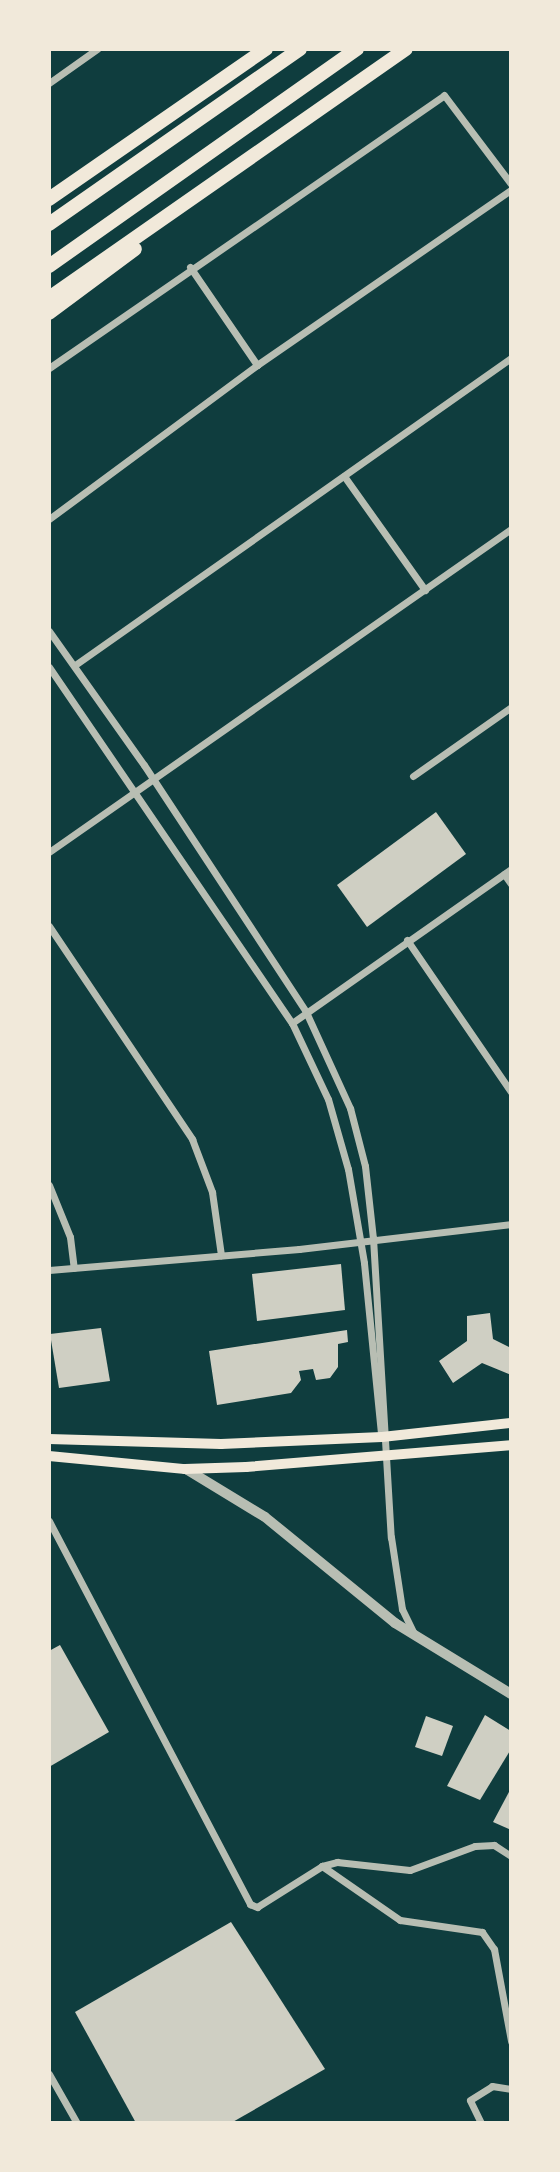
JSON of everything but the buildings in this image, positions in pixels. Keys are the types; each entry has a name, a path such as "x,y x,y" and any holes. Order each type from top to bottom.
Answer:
{"highway":[{"path":"49,199 266,49"},
{"path":"49,224 300,49"},
{"path":"49,267 356,49"},
{"path":"49,298 406,49"},
{"path":"49,313 280,146 368,76"}],"main road":[{"path":"49,1439 221,1444 382,1437 511,1423"},
{"path":"49,1456 185,1469 384,1457 511,1445"}],"street":[{"path":"49,83 97,49"},
{"path":"49,368 190,267 444,95 511,184"},
{"path":"49,520 257,365 511,190"},
{"path":"190,267 257,365"},
{"path":"75,665 511,358"},
{"path":"344,476 425,590"},
{"path":"49,852 136,795 511,530"},
{"path":"49,631 75,665 306,1012 341,1084 359,1137 373,1238 382,1437"},
{"path":"49,667 292,1023 336,1122 359,1239 397,1584 402,1609 416,1636"},
{"path":"413,776 511,707"},
{"path":"292,1023 511,869"},
{"path":"504,874 511,884"},
{"path":"49,926 192,1139 212,1192 221,1255"},
{"path":"407,940 511,1092"},
{"path":"49,1185 70,1237 74,1268"},
{"path":"49,1270 221,1255 511,1224"},
{"path":"185,1469 265,1517 374,1609 511,1694"},
{"path":"49,1521 250,1904 257,1907 322,1866 337,1862 410,1870 475,1846 494,1845 511,1856"},
{"path":"322,1866 401,1920 474,1929 489,1937 511,2041"},
{"path":"49,2074 77,2123"},
{"path":"481,2123 470,2100 492,2086 511,2089"}]}
